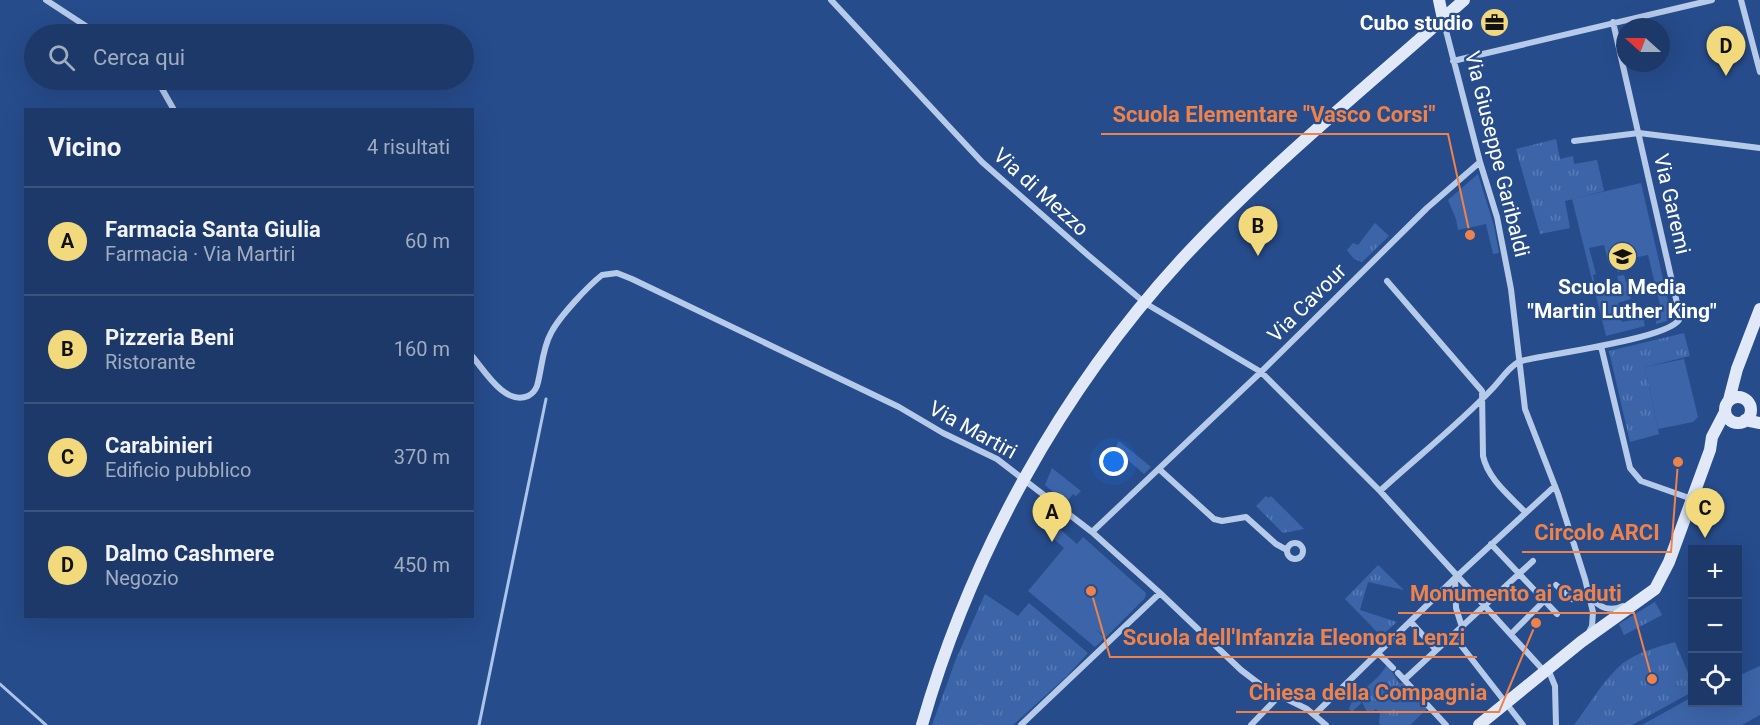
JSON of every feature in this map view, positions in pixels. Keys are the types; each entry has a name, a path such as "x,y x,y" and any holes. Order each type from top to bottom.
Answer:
{"main road":[{"name":"Via Giuseppe Garibaldi","path":"1439,0 1443,19"},
{"path":"922,725 961,612 1023,480 1069,405 1145,303 1180,261 1241,200 1354,95 1464,0"},
{"path":"1760,309 1725,406 1728,419 1760,423"},
{"path":"1710,450 1722,432 1750,413 1751,406 1740,385 1743,360"},
{"path":"1729,400 1737,396 1751,406"},
{"path":"1479,725 1546,670 1644,598 1658,585 1710,450 1712,437 1725,412"}],"street":[{"path":"46,0 83,24"},
{"name":"Via di Mezzo","path":"831,0 981,162 1145,303 1261,372 1380,491 1456,577 1546,670"},
{"path":"1453,61 1712,0"},
{"path":"1741,0 1760,72"},
{"name":"Via Giuseppe Garibaldi","path":"1443,19 1480,162 1497,217 1509,279 1525,409 1556,486 1588,594 1593,619 1587,638"},
{"path":"1613,22 1639,133"},
{"path":"163,90 173,108"},
{"path":"1574,141 1639,133 1760,148"},
{"name":"Via Garemi","path":"1518,362 1601,346 1671,328 1679,320 1639,133"},
{"name":"Via Cavour","path":"1092,532 1261,372 1427,208 1480,162"},
{"name":"Via Martiri","path":"474,358 492,380 509,395 518,398 529,395 536,388 548,340 557,322 602,275 617,273 632,279 899,407 943,432 991,455 1092,532 1241,670 1279,696 1315,714 1326,725"},
{"path":"1387,281 1482,391 1485,464 1492,477 1525,512"},
{"path":"1601,346 1630,468 1641,481 1692,499"},
{"path":"1380,491 1483,399 1518,362"},
{"path":"1159,469 1214,519 1222,521 1246,517 1276,544 1287,550"},
{"path":"1315,714 1456,577 1556,486"},
{"path":"1491,544 1557,614"},
{"path":"1405,678 1533,561"},
{"path":"1456,577 1456,608 1462,627"},
{"path":"1556,585 1572,600"},
{"path":"1021,725 1160,593"},
{"path":"1588,594 1595,603 1612,610 1644,598"},
{"path":"1511,634 1544,601"},
{"path":"1411,622 1436,650"},
{"path":"1453,635 1523,725"},
{"path":"1379,654 1405,678 1446,725"},
{"path":"1546,670 1555,686 1556,725"},
{"path":"1251,725 1279,696"}],"green space":[{"path":"1556,139 1560,159 1573,156 1574,164 1597,160 1604,191 1565,201 1570,228 1540,234 1516,149"},
{"path":"1478,174 1494,226 1499,253 1493,254 1486,224 1458,230 1448,200"},
{"name":"Scuola Media \"Martin Luther King\"","path":"1641,183 1671,313 1667,321 1656,324 1659,320 1656,307 1660,305 1648,255 1633,258 1634,263 1623,266 1623,270 1618,272 1615,262 1609,264 1604,245 1589,248 1596,274 1593,275 1596,289 1619,283 1617,276 1624,275 1626,282 1631,281 1634,295 1630,296 1631,299 1618,303 1622,322 1643,318 1645,326 1606,336 1572,199"},
{"path":"1375,223 1389,236 1362,262 1354,259 1347,250 1353,243 1358,245"},
{"path":"1684,333 1690,356 1645,367 1659,434 1630,442 1609,351"},
{"path":"1684,359 1698,417 1693,422 1658,429 1645,367"},
{"path":"1119,441 1151,467 1144,474 1116,450"},
{"path":"1052,468 1081,491 1076,496 1073,494 1066,503 1045,485"},
{"path":"1266,496 1269,498 1271,496 1304,529 1283,533 1256,506"},
{"path":"1054,515 1057,518 1053,523 1077,544 1083,537 1146,593 1145,598 1106,637 1094,628 1105,638 1095,647 1028,591 1064,548 1043,529"},
{"path":"1378,565 1404,590 1368,582 1360,610 1397,622 1381,636 1345,599"},
{"path":"985,594 1018,616 1029,603 1088,653 1066,677 1013,725 932,725 956,659"},
{"path":"1655,602 1662,615 1624,635 1619,624"},
{"path":"1675,642 1688,673 1688,694 1632,725 1574,725 1603,685 1623,663 1655,648"},
{"path":"1387,664 1399,683 1404,683 1428,708 1410,725 1381,725 1379,723 1380,714 1376,709 1371,713 1367,712 1362,702 1352,712 1349,709 1354,696 1377,678"},
{"path":"1760,666 1760,715 1742,725 1642,725 1688,699 1688,707 1742,707 1742,674"}],"waterway":[{"path":"479,725 546,399"},
{"path":"0,684 46,725"}],"place":[{"name":"Cubo studio","path":"1494,23"},
{"name":"Dalmo Cashmere","path":"1726,76"},
{"name":"Scuola Elementare \"Vasco Corsi\"","path":"1470,235"},
{"name":"Pizzeria Beni","path":"1258,256"},
{"name":"Scuola Media \"Martin Luther King\"","path":"1622,256"},
{"name":"Circolo ARCI","path":"1678,462"},
{"name":"Carabinieri","path":"1705,538"},
{"name":"Farmacia Santa Giulia","path":"1052,542"},
{"name":"Scuola dell'Infanzia Eleonora Lenzi","path":"1091,591"},
{"name":"Chiesa della Compagnia","path":"1536,623"},
{"name":"Monumento ai Caduti","path":"1652,679"}]}
